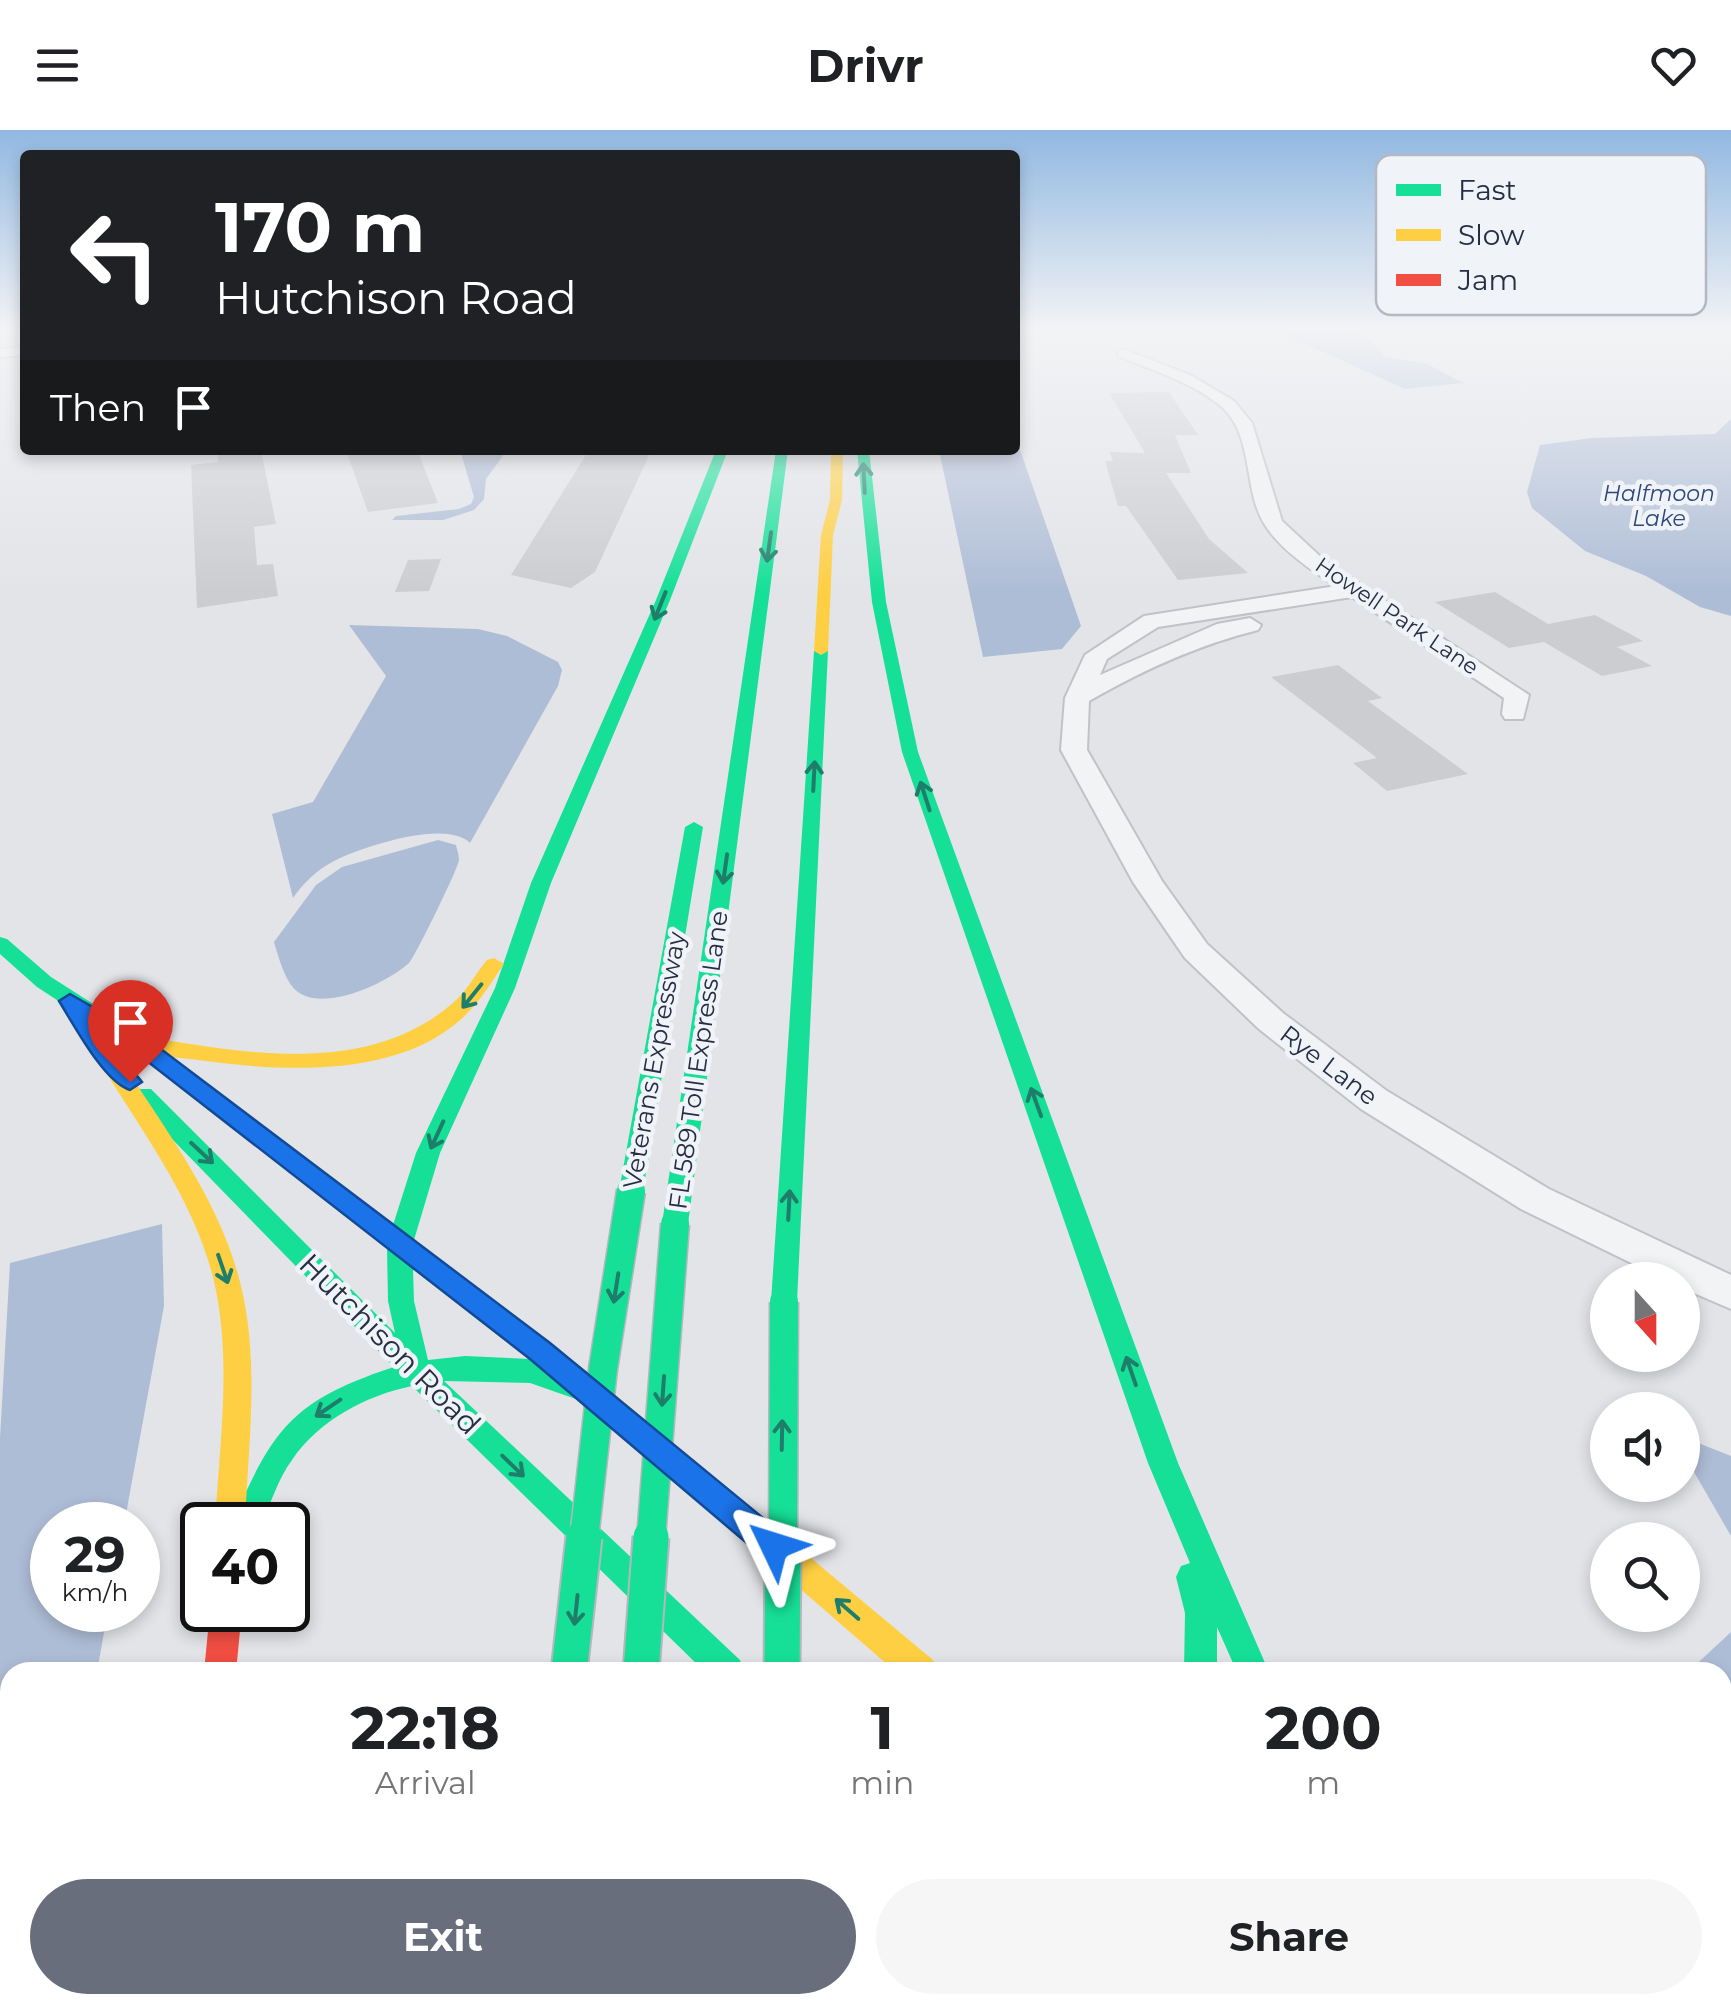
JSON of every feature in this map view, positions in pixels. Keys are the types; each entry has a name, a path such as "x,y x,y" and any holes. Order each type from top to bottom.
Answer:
{"main road":[{"path":"418,1374 400,1302 400,1243 428,1153 505,988 541,883 663,600 720,455"},
{"name":"FL 589 Toll Express Lane","path":"642,1662 675,1224 781,455"},
{"path":"816,455 812,497 828,535"},
{"path":"782,1662 784,1302 828,535 836,500 837,455"},
{"path":"863,455 877,605 888,668 910,752 1163,1463 1248,1662"},
{"name":"Veterans Expressway","path":"570,1662 603,1369 698,807"},
{"path":"137,1042 196,1054 276,1060 343,1058 392,1049 430,1031 464,1008 481,987 541,883"},
{"name":"Hutchison Road","path":"0,943 70,1001 137,1042 596,1394 909,1662"},
{"name":"Hutchison Road","path":"70,1001 110,1061 418,1374 718,1662"},
{"path":"110,1061 210,1232 228,1285 234,1361 231,1502"},
{"path":"257,1502 285,1445 323,1408 360,1388 418,1374 481,1366 534,1371 596,1394"},
{"path":"1163,1463 1202,1613 1201,1662"},
{"path":"221,1662 224,1632"}],"street":[{"name":"Howell Park Lane","path":"1237,416 1244,424 1273,523 1318,566 1517,695 1514,714"},
{"name":"Rye Lane","path":"1361,596 1152,622 1098,655 1077,698 1074,750 1148,882 1196,952 1271,1021 1374,1100 1535,1198 1731,1294"},
{"path":"1077,698 1129,668 1224,630 1361,596"},
{"path":"1202,614 1224,630"},
{"path":"1118,642 1158,656"}],"water":[{"name":"Halfmoon Lake","path":"1731,419 1731,616 1700,607 1646,576 1585,551 1532,508 1527,492 1540,445 1592,438 1715,434"},
{"path":"1020,449 1081,626 1062,649 983,657 940,455 1020,455"},
{"path":"461,455 503,455 486,479 484,499 474,510 443,520 392,520 396,516 459,509 471,504 474,497"},
{"path":"349,625 478,629 507,636 558,662 562,670 558,686 470,843 458,836 424,834 383,843 328,865 293,898 272,814 313,802 386,676"},
{"path":"438,840 456,845 459,860 409,963 368,988 332,998 302,994 291,985 274,942 316,885 342,867"},
{"path":"162,1224 164,1306 128,1502 30,1502 30,1632 104,1632 99,1662 0,1662 0,1438 10,1263"},
{"path":"1700,1444 1731,1456 1731,1536 1700,1482"},
{"path":"1731,1632 1731,1662 1699,1662"}],"building":[{"path":"1123,416 1185,416 1198,435 1175,435 1191,473 1166,473 1209,539 1248,573 1178,580 1126,506 1118,506 1105,461 1113,461 1110,452 1145,453"},
{"path":"218,455 262,455 276,524 254,527 257,565 273,564 278,596 197,608 191,465 218,462"},
{"path":"348,455 419,455 438,503 368,512"},
{"path":"586,455 649,455 595,572 571,588 511,575"},
{"path":"441,559 429,591 395,592 408,560"},
{"path":"1495,592 1548,624 1595,615 1643,641 1617,647 1652,666 1602,676 1544,642 1509,648 1435,602"},
{"path":"1338,665 1382,698 1368,701 1468,774 1387,791 1353,763 1377,758 1271,677"}],"traffic: fast":[{"path":"418,1374 401,1301 400,1243 428,1153 505,988 541,883 663,600 720,455"},
{"path":"675,1224 781,455"},
{"path":"864,455 879,602 910,752 1163,1463 1249,1662"},
{"path":"784,1302 821,651"},
{"path":"631,1191 694,827"},
{"path":"0,943 44,982 137,1042 590,1390"},
{"path":"143,1095 418,1374 718,1662"},
{"path":"570,1662 603,1369 631,1191"},
{"path":"642,1662 675,1224"},
{"path":"782,1662 784,1302"},
{"path":"256,1502 288,1442 312,1419 368,1387 432,1370 498,1368 547,1375 596,1394"},
{"path":"1192,1577 1201,1613 1201,1662"}],"traffic: slow":[{"path":"821,651 827,535 836,500 837,455"},
{"path":"137,1042 284,1061 334,1059 382,1051 426,1033 464,1005 494,964"},
{"path":"110,1061 194,1197 228,1286 237,1375 231,1502"},
{"path":"590,1390 909,1662"}],"traffic: jam":[{"path":"221,1662 224,1632"}],"route":[{"path":"130,1082 110,1061 70,1001 137,1042 596,1394 774,1546"}]}
